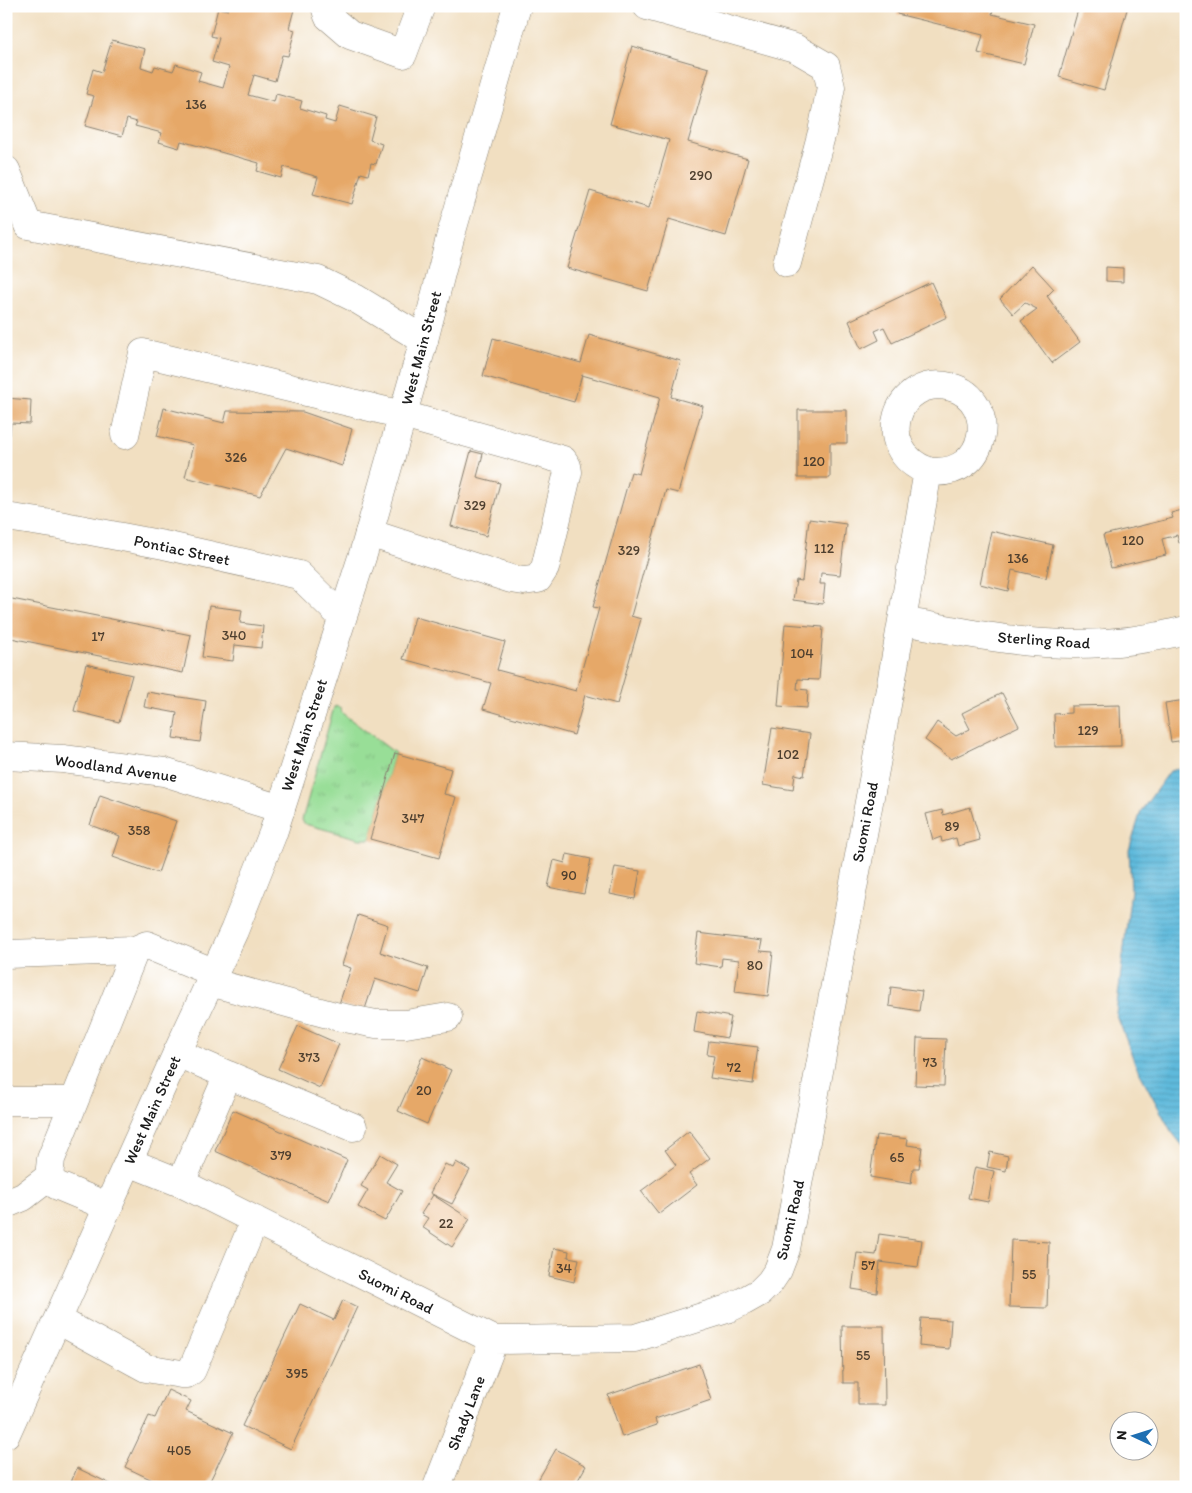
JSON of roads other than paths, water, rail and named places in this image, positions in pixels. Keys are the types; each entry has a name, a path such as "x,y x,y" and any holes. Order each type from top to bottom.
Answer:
{"street":[{"path":"325,6 328,16 350,34 403,54 421,6"},
{"path":"646,6 794,48 826,66 831,87 822,132 787,262"},
{"name":"West Main Street","path":"6,1434 246,904 273,832 369,533 424,340 450,238 514,7"},
{"path":"6,170 28,225 318,280 355,298 424,340"},
{"path":"125,435 143,353 403,415 563,460 567,466 568,472 545,568 538,579 524,581 511,579 369,533"},
{"name":"Suomi Road","path":"129,1162 181,1183 494,1340 635,1338 727,1309 744,1302 760,1292 778,1270 786,1249 928,471"},
{"name":"Pontiac Street","path":"6,517 59,525 156,544 299,575 342,617"},
{"name":"Sterling Road","path":"902,621 984,636 1062,644 1110,644 1186,630"},
{"name":"Woodland Avenue","path":"6,756 63,759 164,772 280,809"},
{"path":"6,954 135,950 147,945 213,978 335,1016 376,1024 406,1024 448,1017"},
{"path":"6,1204 23,1197 49,1177 51,1159 135,950"},
{"path":"177,1053 224,1087 353,1127"},
{"path":"181,1183 224,1087"},
{"path":"6,1101 74,1101"},
{"path":"49,1177 56,1185 109,1206"},
{"path":"58,1320 146,1368 187,1374 192,1370 255,1220"},
{"name":"Shady Lane","path":"437,1487 494,1340"}],"water":[{"path":"1186,766 1186,1150 1171,1131 1136,1066 1116,1013 1131,890 1129,850 1141,811 1170,771"}]}
